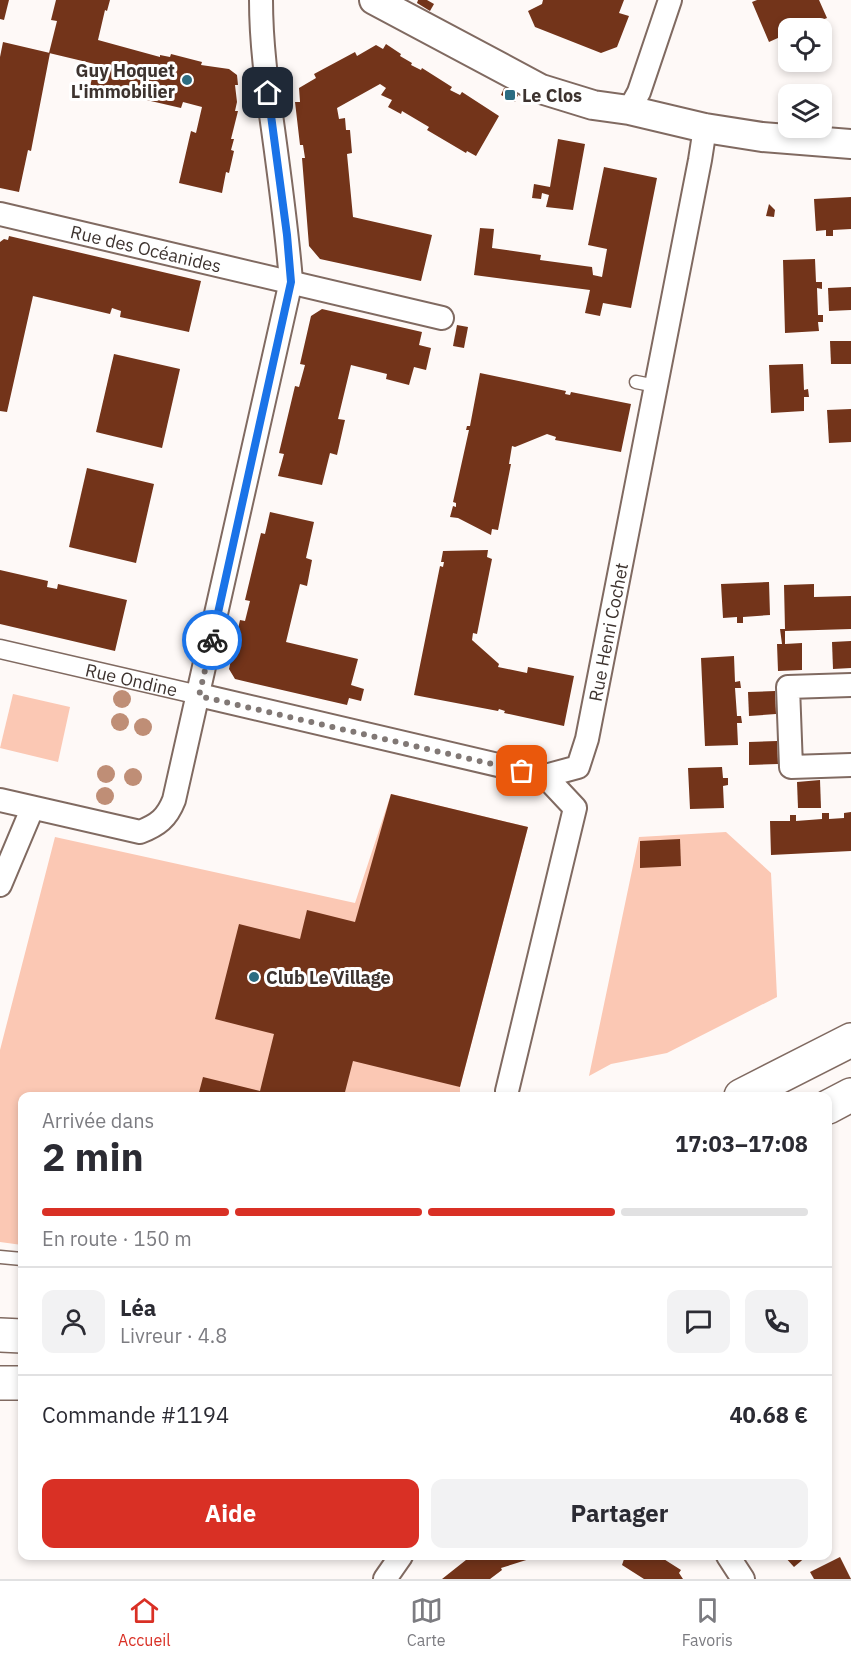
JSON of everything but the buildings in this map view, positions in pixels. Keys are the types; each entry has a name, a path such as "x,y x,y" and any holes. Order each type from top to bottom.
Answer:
{"main road":[{"path":"749,1092 851,1040"},
{"path":"832,1105 851,1095"},
{"path":"0,1335 18,1336"},
{"path":"0,1383 18,1383"}],"street":[{"path":"0,800 140,832 150,828 169,814 174,800 291,282 265,70 261,0"},
{"path":"374,0 541,89 593,105 762,137 851,144"},
{"path":"629,110 639,92 670,0"},
{"name":"Rue Henri Cochet","path":"544,776 578,767 587,739 646,384 700,160 705,128"},
{"name":"Rue des Océanides","path":"0,214 442,318"},
{"name":"Rue Ondine","path":"0,649 544,776"},
{"path":"851,685 788,687 791,767 851,765"},
{"path":"506,1092 576,808 544,776"},
{"path":"0,885 32,809"},
{"path":"385,1579 398,1560"},
{"path":"731,1560 743,1579"}],"lane":[{"path":"0,1257 18,1259"}],"shaded area":[{"path":"13,694 70,707 58,762 0,748"},
{"name":"Club Le Village","path":"391,794 528,827 460,1092 18,1092 18,1244 0,1242 0,1050 55,837 355,903"},
{"path":"726,832 771,873 777,997 667,1053 611,1064 589,1076 639,837"}],"way so far":[{"path":"212,640 199,696 522,771"}],"place":[{"name":"Guy Hoquet L'immobilier","path":"187,80"},
{"name":"Le Clos","path":"510,95"},
{"name":"Club Le Village","path":"254,977"}],"route":[{"path":"212,640 291,282 268,93"}]}
